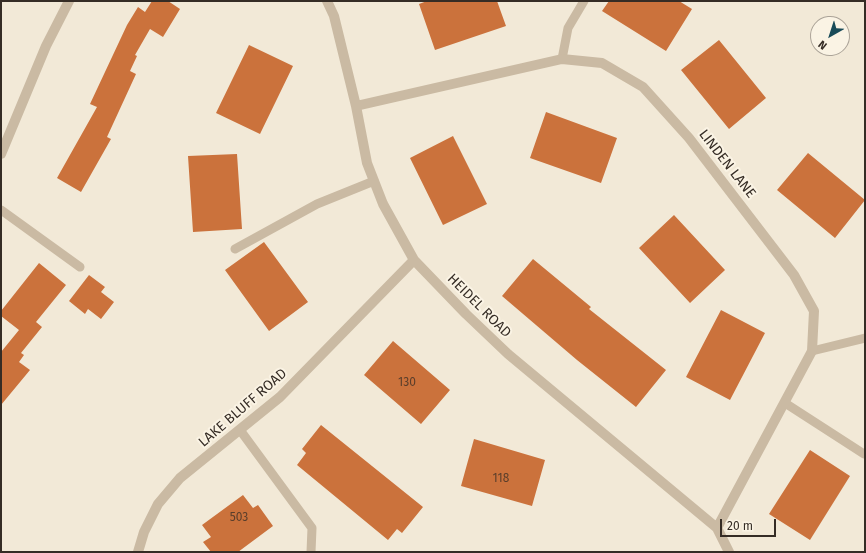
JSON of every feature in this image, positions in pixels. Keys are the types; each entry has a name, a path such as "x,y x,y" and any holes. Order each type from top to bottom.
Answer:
{"street":[{"path":"1,154 46,46 69,1"},
{"name":"HEIDEL ROAD","path":"327,1 334,16 356,106 367,163 383,204 414,260 508,354 717,528 729,552"},
{"name":"LINDEN LANE","path":"356,106 562,59 602,63 644,87 689,138 797,281 814,311 812,351 717,528"},
{"name":"LAKE BLUFF ROAD","path":"138,552 144,532 158,504 180,478 280,397 414,260"}],"lane":[{"path":"562,59 568,28 584,1"},
{"path":"234,249 317,204 374,181"},
{"path":"1,210 80,267"},
{"path":"812,351 865,338"},
{"path":"785,403 864,454"},
{"path":"240,430 312,528 311,552"}],"building":[{"path":"152,1 168,1 180,9 163,37 150,29 135,55 137,56 130,71 136,74 107,137 111,139 81,192 57,178 97,107 90,104 127,25 138,7 145,12"},
{"path":"427,1 497,1 506,26 435,50 419,4"},
{"path":"609,1 679,1 692,9 666,51 602,11"},
{"path":"719,40 766,98 729,129 681,70"},
{"path":"249,45 293,66 260,134 216,113"},
{"path":"546,112 617,138 601,183 530,158"},
{"path":"453,136 487,204 443,225 410,158"},
{"path":"808,153 865,200 835,238 777,190"},
{"path":"237,154 242,229 193,232 188,156"},
{"path":"674,215 725,270 690,303 639,248"},
{"path":"264,242 308,302 269,331 225,270"},
{"path":"533,259 591,307 589,309 666,370 636,407 577,360 502,296"},
{"path":"39,263 66,285 36,322 42,327 21,353 24,355 19,362 30,370 1,405 1,352 19,330 1,316 1,311"},
{"path":"89,275 105,287 101,292 114,302 101,319 88,309 85,314 69,301"},
{"path":"721,310 765,333 730,400 686,377"},
{"path":"393,341 450,390 421,424 364,375"},
{"path":"321,425 423,507 402,533 397,529 388,540 297,465 306,453 302,449"},
{"path":"474,439 545,460 532,506 461,486"},
{"path":"810,450 850,476 810,540 769,514"},
{"path":"243,495 253,508 258,505 273,526 238,552 211,552 203,542 211,537 202,525"}]}
